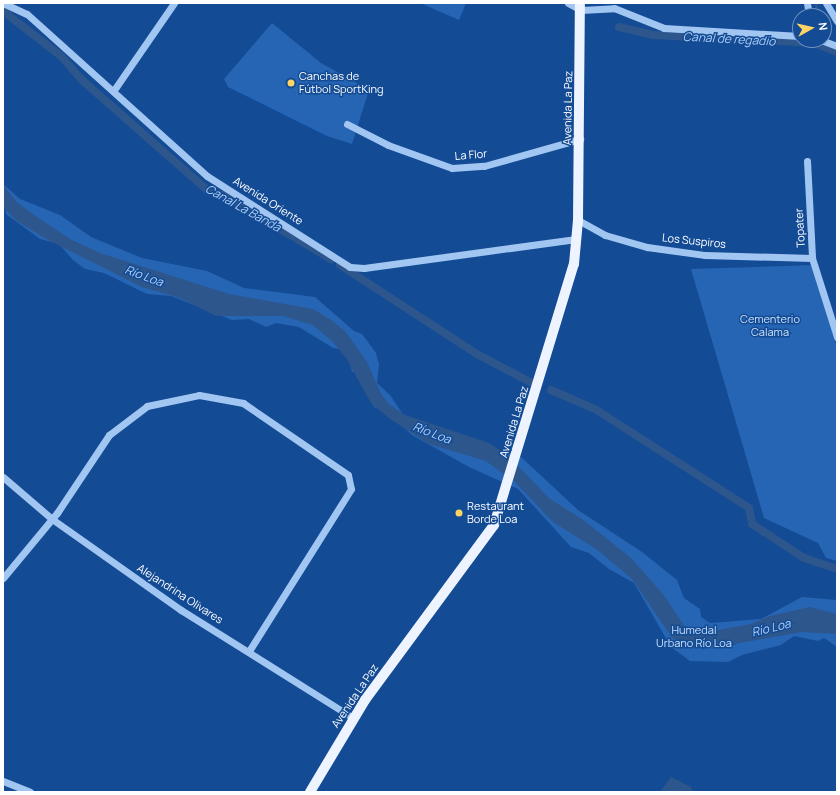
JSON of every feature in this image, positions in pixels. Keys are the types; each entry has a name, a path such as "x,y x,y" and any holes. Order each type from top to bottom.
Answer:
{"main road":[{"name":"Avenida La Paz","path":"310,792 353,718 494,525 565,298 576,239 578,220 580,139 581,6"}],"street":[{"name":"Avenida Oriente","path":"3,3 27,14 114,90 207,176 350,267 364,268 576,239"},
{"path":"114,90 174,3"},
{"path":"568,3 581,6 614,8 664,28 792,36"},
{"path":"826,3 837,21"},
{"name":"La Flor","path":"347,124 388,145 452,168 484,166 580,139"},
{"name":"Topater","path":"808,161 812,258 837,337"},
{"name":"Los Suspiros","path":"578,220 605,235 647,247 705,255 812,258"},
{"path":"3,578 52,519 109,435 147,406 199,395 243,403 348,475 351,489 249,651"},
{"name":"Alejandrina Olivares","path":"3,478 52,519 181,610 249,651 353,718"},
{"path":"3,781 30,792"}],"green space":[{"path":"420,3 466,3 459,20"},
{"name":"Canchas de Fútbol SportKing","path":"272,23 321,63 369,90 352,144 327,136 228,87 224,79"},
{"name":"Humedal Urbano Río Loa","path":"3,184 20,199 60,215 91,237 142,258 207,271 244,288 315,297 354,331 362,334 376,353 379,364 377,383 390,395 410,425 521,457 578,510 642,552 677,580 684,598 700,609 701,617 710,623 761,619 802,597 837,600 837,647 824,638 818,641 794,636 781,645 742,655 728,662 690,661 671,647 634,583 609,569 589,553 571,547 518,489 469,467 412,435 389,414 374,407 359,373 352,372 349,359 341,349 333,348 299,327 276,323 266,327 249,319 232,320 171,296 147,294 104,273 85,269 73,260 59,244 40,239 6,214"},
{"name":"Cementerio Calama","path":"815,265 837,347 837,561 826,558 818,543 764,518 691,269"}],"water":[{"name":"Río Loa","path":"3,185 17,202 34,215 70,239 100,253 229,294 313,309 331,320 345,331 367,362 381,394 389,404 405,415 489,443 506,454 550,499 582,519 630,557 663,594 687,630 703,633 751,624 770,616 810,607 837,614 837,634 802,632 722,646 688,648 680,644 671,636 632,579 599,551 553,522 515,482 486,461 429,444 390,419 371,403 346,358 333,342 313,325 283,316 216,316 180,298 142,287 48,240 17,221 3,207"},
{"path":"671,777 691,787 693,792 660,792"}],"waterway":[{"path":"816,3 817,8"},
{"name":"Canal La Banda","path":"3,11 61,56 82,80 207,190 223,195 331,259"},
{"name":"Canal de regadio","path":"619,27 653,35 814,43 837,52"},
{"name":"Canal La Banda","path":"340,265 477,354 530,382"},
{"path":"551,390 595,409 749,508 752,524 804,558 837,569"}],"place":[{"name":"Canchas de Fútbol SportKing","path":"291,83"},
{"name":"Restaurant Borde Loa","path":"459,513"}]}
